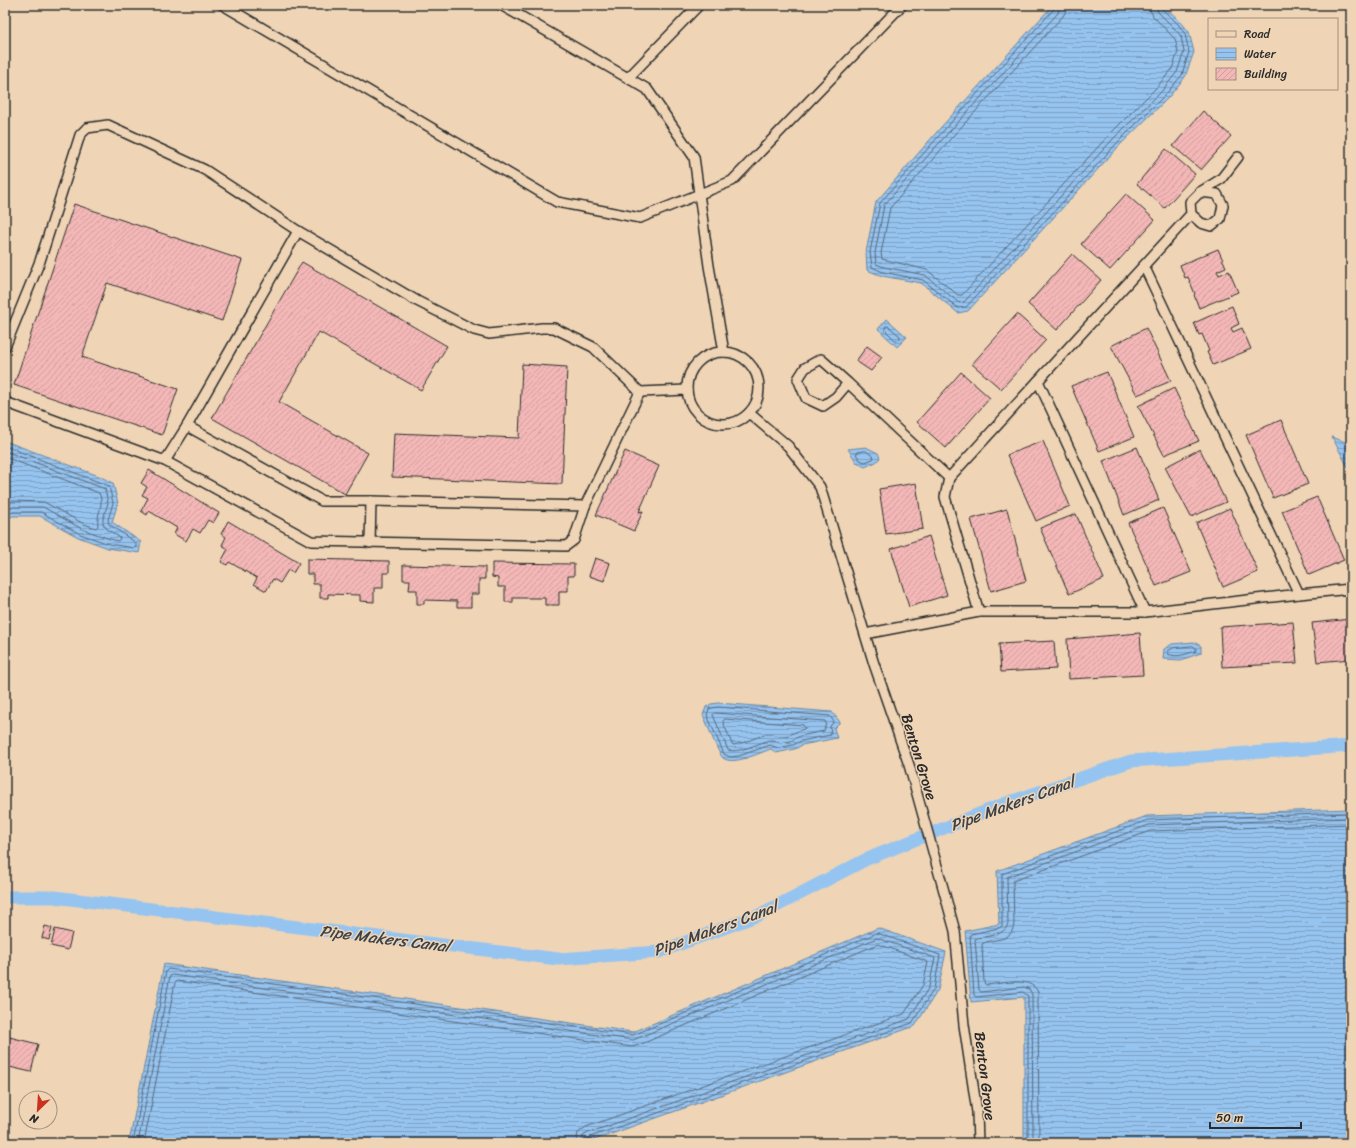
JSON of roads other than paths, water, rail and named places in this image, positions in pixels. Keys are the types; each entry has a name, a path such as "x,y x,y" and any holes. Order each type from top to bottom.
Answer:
{"street":[{"path":"223,5 557,202 640,218 732,181 902,5"},
{"path":"501,5 647,89 694,157 709,266 724,352"},
{"path":"628,78 698,5"},
{"path":"5,347 40,261 80,135 87,128 108,125 205,170 298,231 417,301 474,330 489,334 554,328 593,347 640,392 687,390"},
{"path":"1200,192 1217,194 1223,205 1220,219 1211,226 1201,223 1191,214 1190,202 1200,192 1221,179 1238,157"},
{"path":"979,612 945,497 948,478 1191,214"},
{"path":"165,461 187,426 298,231"},
{"path":"1144,266 1299,594"},
{"path":"724,352 736,354 746,360 754,369 759,380 759,392 756,404 749,413 740,420 728,424 716,424 705,420 696,412 690,402 687,390 688,378 694,367 702,359 713,354 724,352"},
{"path":"848,383 836,396 823,406 806,398 798,379 805,368 821,359 848,383 948,478"},
{"path":"1038,381 1145,612"},
{"path":"5,402 165,461 311,541 566,546 574,540 585,506 640,392"},
{"name":"Benton Grove","path":"749,413 788,446 820,487 874,664 909,765 955,931 962,1003 977,1112 978,1143"},
{"path":"187,426 322,501 585,506"},
{"path":"370,543 372,501"},
{"path":"865,634 979,612 1145,612 1351,589"}],"water":[{"path":"1053,5 1163,5 1189,32 1194,52 1185,77 1168,98 1120,145 968,311 958,313 921,283 882,276 867,270 866,252 876,202 942,126"},
{"path":"887,319 907,337 897,347 878,329"},
{"path":"1332,437 1351,444 1351,473"},
{"path":"5,441 99,476 113,483 118,503 112,522 141,542 139,553 108,548 78,537 40,516 13,516 5,519"},
{"path":"866,447 878,453 880,458 876,462 865,467 857,463 848,449"},
{"path":"1194,642 1201,646 1201,653 1181,660 1163,659 1164,649 1172,644"},
{"path":"718,703 832,712 840,722 834,728 837,738 802,745 795,749 776,753 771,749 739,760 727,760 723,758 718,751 703,715 706,707 711,704"},
{"path":"1351,809 1351,1143 1024,1143 1024,997 971,1002 965,931 999,924 997,871 1147,816"},
{"path":"878,928 946,952 938,990 915,1026 586,1143 129,1143 164,964 633,1032"}],"waterway":[{"name":"Pipe Makers Canal","path":"5,897 54,897 558,959 659,952 759,915 867,859 1004,804 1131,761 1351,746"}]}
